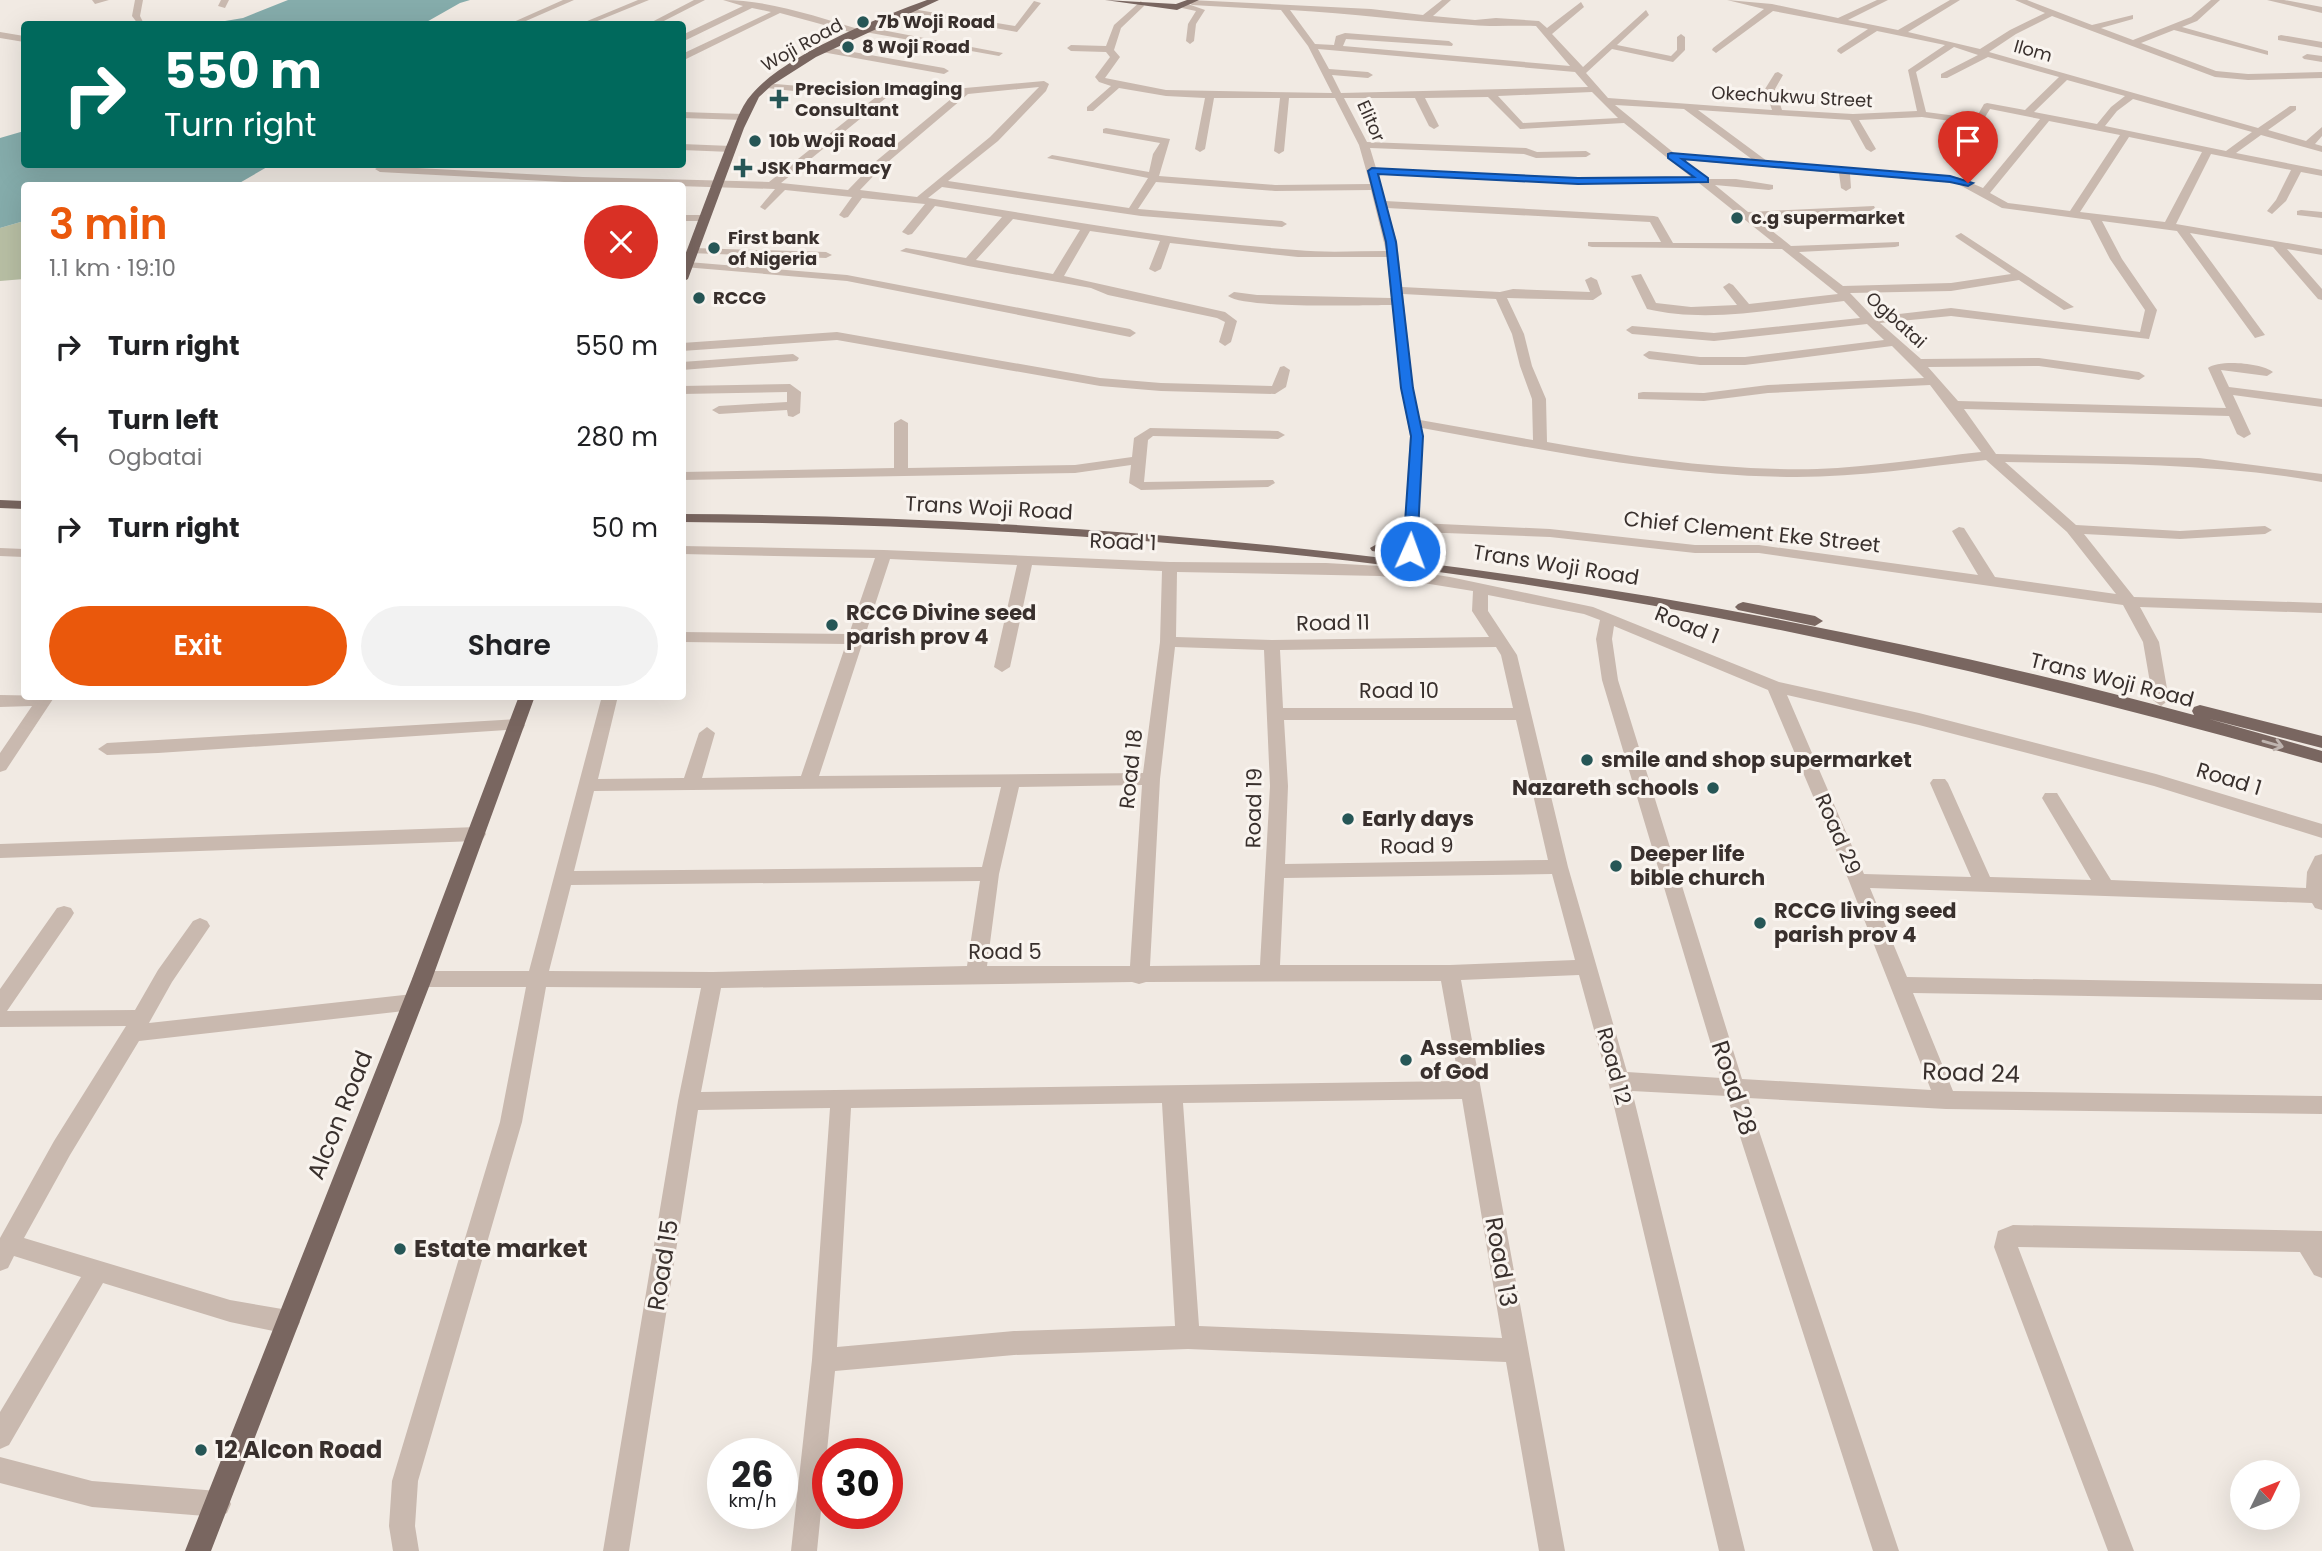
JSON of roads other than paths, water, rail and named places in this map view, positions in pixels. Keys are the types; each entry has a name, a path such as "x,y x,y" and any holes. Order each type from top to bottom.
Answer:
{"main road":[{"name":"Woji Road","path":"688,258 743,117 753,98 766,85 825,51 906,11 935,0"},
{"path":"1111,0 1173,7 1191,3"},
{"path":"0,494 21,495"},
{"path":"0,504 21,505"},
{"name":"Trans Woji Road","path":"687,514 926,515 1120,525 1410,551 1771,612 2161,701 2322,742"},
{"name":"Trans Woji Road","path":"687,514 1128,536 1337,555 1498,576 1713,613 1913,653 2172,715 2322,757"},
{"name":"Alcon Road","path":"198,1551 422,979 526,700"}],"street":[{"path":"95,1 105,0"},
{"path":"139,0 136,16 140,21"},
{"path":"520,21 570,0"},
{"path":"592,21 645,0"},
{"path":"658,21 701,0"},
{"path":"727,0 863,31 999,53"},
{"path":"1191,3 1286,6 1426,17 1447,0"},
{"name":"Ilom","path":"1731,0 1953,44 2322,149"},
{"path":"1842,20 1884,0"},
{"path":"1901,32 1956,0"},
{"path":"2019,0 2208,72 2248,77 2322,75"},
{"path":"2039,6 2059,0"},
{"path":"2134,43 2194,19 2216,0"},
{"path":"2272,0 2322,10"},
{"path":"906,11 1017,29 1037,3"},
{"path":"1190,41 1192,24 1201,10 1191,3"},
{"path":"542,4 554,7"},
{"path":"1109,48 1117,27 1141,4"},
{"path":"1546,34 1581,5"},
{"path":"686,37 749,6"},
{"name":"Elitor","path":"1286,6 1327,72 1364,145 1393,254 1418,449 1410,551"},
{"path":"1716,50 1772,7"},
{"path":"686,56 777,12"},
{"path":"1944,76 1983,54 2012,32 2053,12"},
{"path":"1312,46 1578,70 1587,69 1646,13"},
{"name":"Ogbatai","path":"1426,17 1475,23 1534,23 1605,101 1626,120 1843,293 1868,320 1896,342 1934,381 1991,456 2072,529 2129,601 2151,642 2161,701"},
{"path":"2094,27 2130,17"},
{"path":"1842,51 1877,27"},
{"path":"2176,28 2265,53"},
{"path":"2225,42 2239,34"},
{"path":"0,35 21,38"},
{"path":"2180,44 2202,35"},
{"path":"1338,48 1339,38 1345,36 1449,44"},
{"path":"1609,46 1675,58 1681,50 1681,37"},
{"path":"2281,38 2322,45"},
{"path":"1922,114 1913,72 1953,44"},
{"path":"1071,48 1109,48"},
{"path":"1109,48 1115,57 1100,79 1146,95 1419,96 1594,89"},
{"path":"825,51 944,71"},
{"path":"2307,57 2322,59"},
{"path":"1327,72 1368,75"},
{"path":"1778,113 1770,89 1779,75"},
{"path":"2027,113 2064,77"},
{"path":"766,85 819,90 965,91 1044,84 1043,89 994,139 919,200"},
{"path":"1090,109 1117,85"},
{"path":"765,207 777,185 892,89"},
{"path":"845,215 870,170 943,114 965,91"},
{"path":"1199,149 1210,94"},
{"path":"1492,94 1520,126 1626,120"},
{"path":"1279,151 1285,95"},
{"path":"2098,129 2114,109 2132,95"},
{"path":"1419,96 1434,125"},
{"name":"Okechukwu Street","path":"1605,101 1853,117 1922,114 1977,121 1988,106 2027,113"},
{"path":"1687,107 1765,164"},
{"path":"2229,153 2293,108"},
{"path":"2027,113 2322,173"},
{"path":"686,115 743,117"},
{"path":"1853,117 1871,149"},
{"path":"1985,192 2046,118"},
{"path":"2308,145 2322,130"},
{"path":"1106,131 1166,141 1158,154 1153,177 1132,211"},
{"path":"2073,215 2125,135"},
{"path":"1364,145 1526,152 1535,155 1586,154"},
{"path":"686,147 731,149"},
{"path":"2175,227 2208,150"},
{"path":"1671,156 1957,180 1985,192 1994,202 2006,206 2175,227 2322,252"},
{"path":"1052,158 1153,177 1275,188 1375,187"},
{"path":"380,169 583,180 777,185 919,200 1166,239 1298,254 1393,254"},
{"path":"2272,211 2281,201 2297,169"},
{"path":"1844,170 1846,188"},
{"path":"1372,171 1578,181 1736,182 1769,187"},
{"path":"938,183 1132,211 1282,224"},
{"path":"908,232 932,202"},
{"path":"1379,204 1645,218 1657,220 1670,246"},
{"path":"1747,215 1870,208"},
{"path":"2301,213 2322,215"},
{"path":"968,263 1010,215"},
{"path":"686,218 705,218"},
{"path":"1632,330 1714,337 1951,312 2147,335 2151,310 2116,259 2095,218"},
{"path":"1056,278 1072,262 1075,248 1087,227"},
{"path":"2175,227 2259,335"},
{"path":"1961,236 2068,307"},
{"path":"1155,269 1166,239"},
{"path":"1592,244 1786,248 1895,244"},
{"path":"2277,245 2322,296"},
{"path":"906,251 1056,278 1229,318 1231,321 1224,342"},
{"path":"688,258 826,255"},
{"path":"688,258 847,278 1130,333"},
{"path":"1637,276 1654,308 1716,310 1843,293 1951,287 2021,276"},
{"path":"1234,296 1257,299 1500,296 1513,293 1592,296 1596,294 1591,280"},
{"path":"1729,287 1745,307"},
{"path":"1500,296 1518,334 1526,366 1539,399 1540,444"},
{"path":"686,347 837,336 1100,382 1161,387 1275,390 1280,387 1284,370"},
{"path":"1649,355 1700,361 1745,361 1896,342"},
{"path":"686,366 793,358"},
{"path":"1918,363 2039,362 2139,376"},
{"path":"2244,433 2213,370 2217,366 2267,372"},
{"path":"1643,397 1704,397 1768,389 1934,381"},
{"path":"686,390 790,388 795,392 794,409 719,410"},
{"path":"2223,390 2322,403"},
{"path":"1954,405 2234,412"},
{"path":"901,423 901,472"},
{"path":"1414,423 1663,463 1791,474 1991,456 2202,462 2264,467 2322,478"},
{"path":"1268,483 1149,488 1136,483 1141,438 1147,432 1278,435"},
{"path":"686,476 1075,469 1137,460"},
{"name":"Chief Clement Eke Street","path":"1410,527 1550,533 1695,549 1759,549 2129,601 2322,608"},
{"path":"2072,529 2180,535 2265,530"},
{"path":"1959,531 1990,582"},
{"name":"Road 1","path":"686,550 884,554 1170,567 1367,570 1481,588 1588,610 1775,687 1919,719 2157,780 2322,831"},
{"path":"0,552 21,554"},
{"path":"808,782 884,554"},
{"path":"1002,667 1025,561"},
{"name":"Road 18","path":"1139,976 1151,779 1168,642 1170,567"},
{"name":"Road 12","path":"1481,588 1480,611 1509,655 1559,867 1619,1081 1732,1551"},
{"name":"Road 28","path":"1608,619 1605,639 1610,680 1734,1089 1831,1392 1886,1551"},
{"path":"686,637 854,639"},
{"name":"Road 11","path":"1168,642 1272,645 1499,642"},
{"name":"Road 19","path":"1270,973 1279,786 1272,645"},
{"name":"Road 29","path":"1775,687 1858,881 1946,1100"},
{"path":"0,701 21,700"},
{"path":"0,766 45,700"},
{"path":"406,1551 402,1526 405,1480 511,1122 537,980 609,700"},
{"name":"Road 10","path":"1276,714 1521,714"},
{"path":"107,749 232,745 332,735 517,725"},
{"path":"691,783 707,733"},
{"path":"588,785 1151,779"},
{"path":"976,974 990,874 1011,782"},
{"path":"1939,783 1984,885"},
{"path":"2051,798 2105,887"},
{"path":"0,851 128,845 351,842 477,834"},
{"path":"1858,881 2105,887 2320,900 2313,882 2322,861"},
{"name":"Road 9","path":"1275,871 1559,867"},
{"path":"565,878 990,874"},
{"path":"0,1005 64,913"},
{"path":"200,926 165,975 62,1148 4,1252 97,1271 230,1311 288,1322"},
{"name":"Road 5","path":"422,979 713,980 976,974 1139,976 1450,972 1587,967"},
{"name":"Road 13","path":"1450,972 1552,1551"},
{"name":"Road 15","path":"616,1551 689,1101 713,980"},
{"path":"1899,985 2322,992"},
{"path":"0,1019 137,1026 413,1002"},
{"name":"Road 24","path":"1619,1081 1946,1100 2322,1105"},
{"path":"689,1101 1470,1090"},
{"path":"1172,1094 1188,1337"},
{"path":"804,1551 824,1360 841,1097"},
{"path":"2121,1551 2006,1247 2006,1239 2013,1236 2314,1242 2322,1268"},
{"path":"0,1436 97,1271"},
{"path":"824,1360 1014,1343 1188,1337 1516,1350"},
{"path":"0,1470 92,1494 218,1504"}],"water":[{"path":"288,0 470,0 428,21 225,21 243,18"},
{"path":"21,132 21,168 265,168 241,182 21,182 21,222 0,228 0,138"}],"place":[{"name":"7b Woji Road","path":"863,22"},
{"name":"8 Woji Road","path":"848,47"},
{"name":"Precision Imaging Consultant","path":"779,99"},
{"name":"10b Woji Road","path":"755,141"},
{"name":"JSK Pharmacy","path":"743,168"},
{"name":"c.g supermarket","path":"1737,218"},
{"name":"First bank of Nigeria","path":"714,248"},
{"name":"RCCG","path":"699,298"},
{"name":"RCCG Divine seed parish prov 4","path":"832,625"},
{"name":"smile and shop supermarket","path":"1587,760"},
{"name":"Nazareth schools","path":"1713,788"},
{"name":"Early days","path":"1348,819"},
{"name":"Deeper life bible church","path":"1616,866"},
{"name":"RCCG living seed parish prov 4","path":"1760,923"},
{"name":"Assemblies of God","path":"1406,1060"},
{"name":"Estate market","path":"400,1249"},
{"name":"12 Alcon Road","path":"201,1450"}]}
